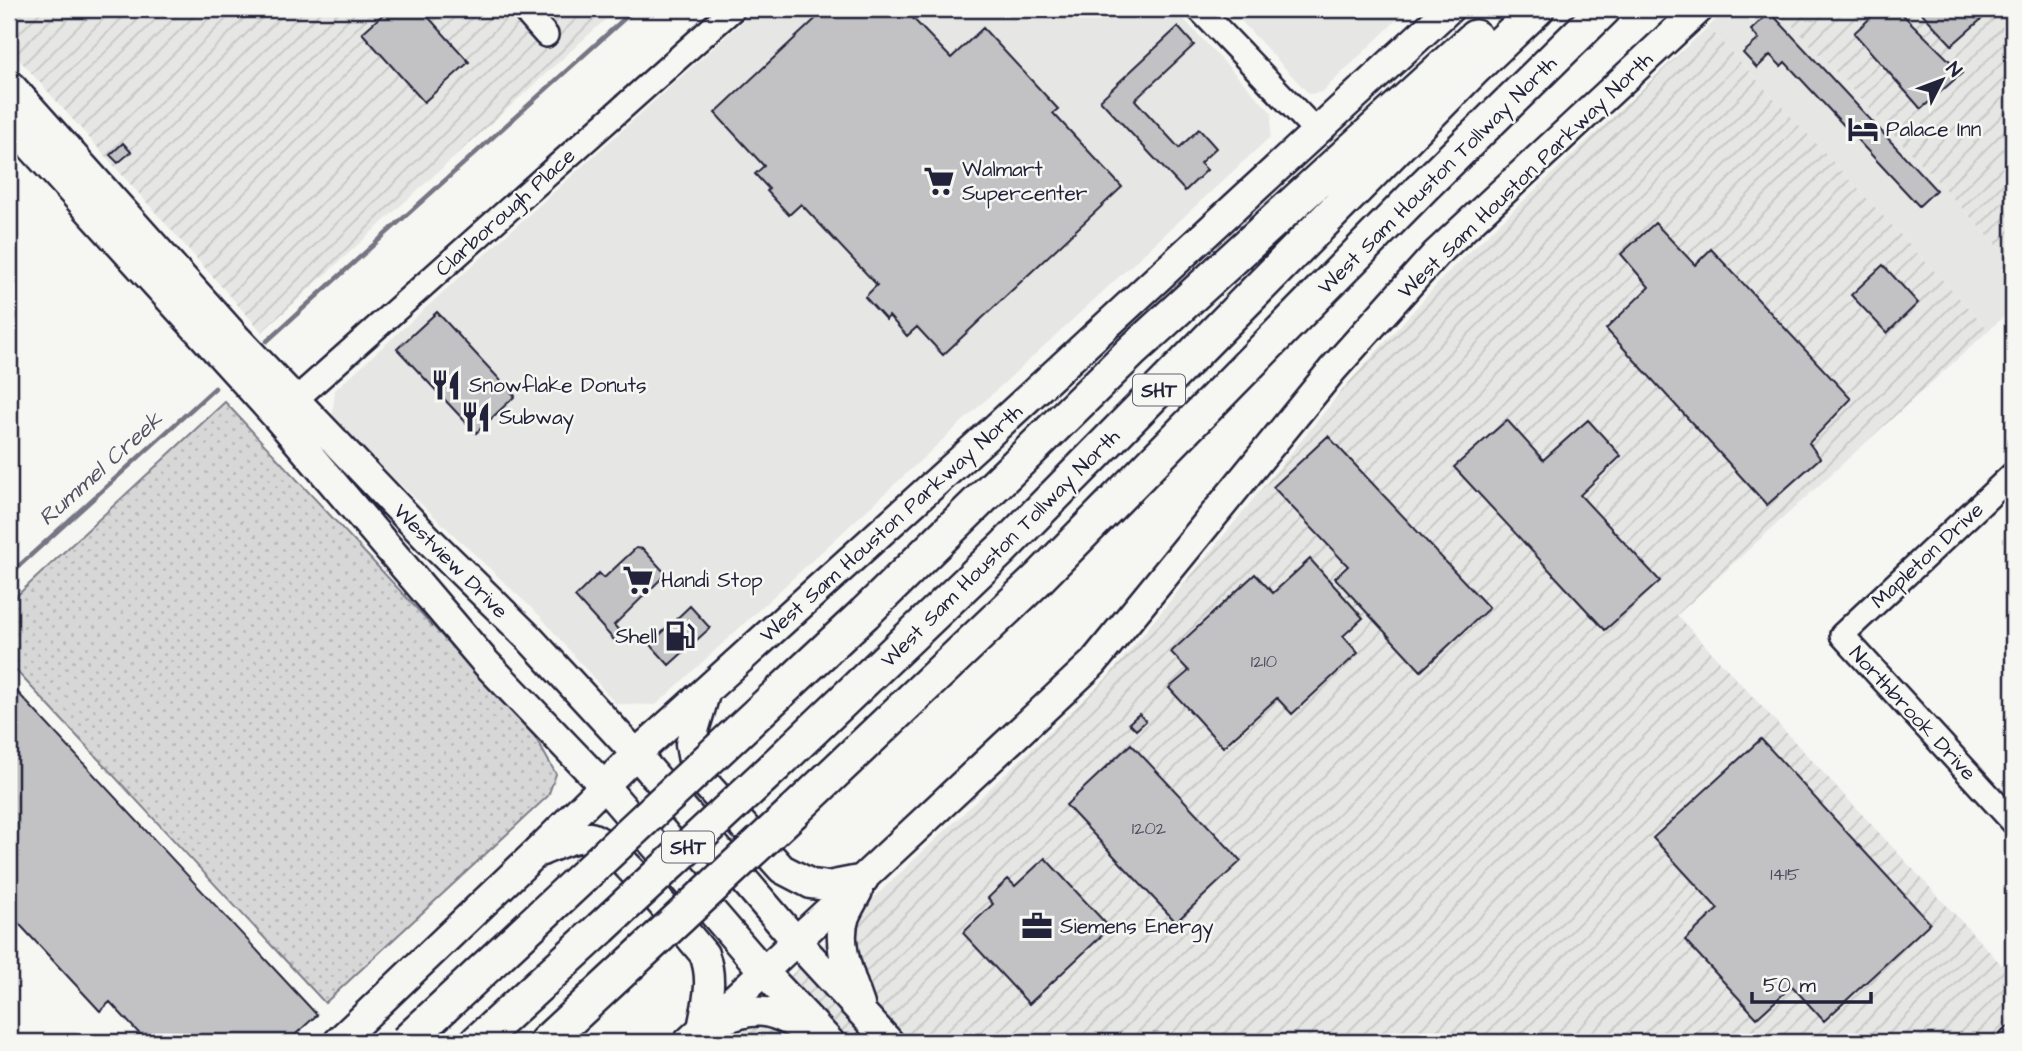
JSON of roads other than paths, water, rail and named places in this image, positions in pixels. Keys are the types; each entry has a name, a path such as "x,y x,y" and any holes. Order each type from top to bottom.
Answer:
{"highway":[{"path":"406,1042 865,613 1133,350 1359,146 1505,9"},
{"name":"West Sam Houston Tollway North","path":"477,1042 775,766 1003,548 1439,104 1538,9"},
{"name":"West Sam Houston Tollway North","path":"558,1036 632,962 1026,592 1424,186 1604,9"}],"main road":[{"name":"West Sam Houston Parkway North","path":"338,1042 636,754 705,694 1449,9"},
{"name":"West Sam Houston Parkway North","path":"695,1036 1093,663 1333,369 1436,254 1699,9"},
{"name":"Westview Drive","path":"9,84 237,340 285,408 486,663 604,786 764,972 829,1042"},
{"name":"Westview Drive","path":"9,121 285,408 429,540 529,638 636,754 797,943 890,1042"},
{"path":"705,694 690,744 693,761 705,783 782,869 811,884 828,886 864,879"},
{"path":"536,853 564,842 589,837 601,841 620,858 705,954 710,970 709,992 695,1036"},
{"path":"863,1014 844,957 842,939 845,918 864,879"},
{"path":"695,1036 743,1012 755,1010 780,1016 829,1042"}],"street":[{"path":"523,9 546,35"},
{"name":"Clarborough Place","path":"285,408 733,9"},
{"path":"1199,9 1317,132"},
{"name":"Mapleton Drive","path":"1842,635 2008,489"},
{"name":"Northbrook Drive","path":"1842,635 2013,822"}],"waterway":[{"path":"267,341 635,9"},
{"name":"Rummel Creek","path":"9,575 215,388"}],"place":[{"name":"Palace Inn","path":"1863,129"},
{"name":"Walmart Supercenter","path":"939,181"},
{"name":"Snowflake Donuts","path":"446,385"},
{"name":"Subway","path":"476,417"},
{"name":"Handi Stop","path":"638,580"},
{"name":"Shell","path":"680,636"},
{"name":"Siemens Energy","path":"1037,926"}]}
